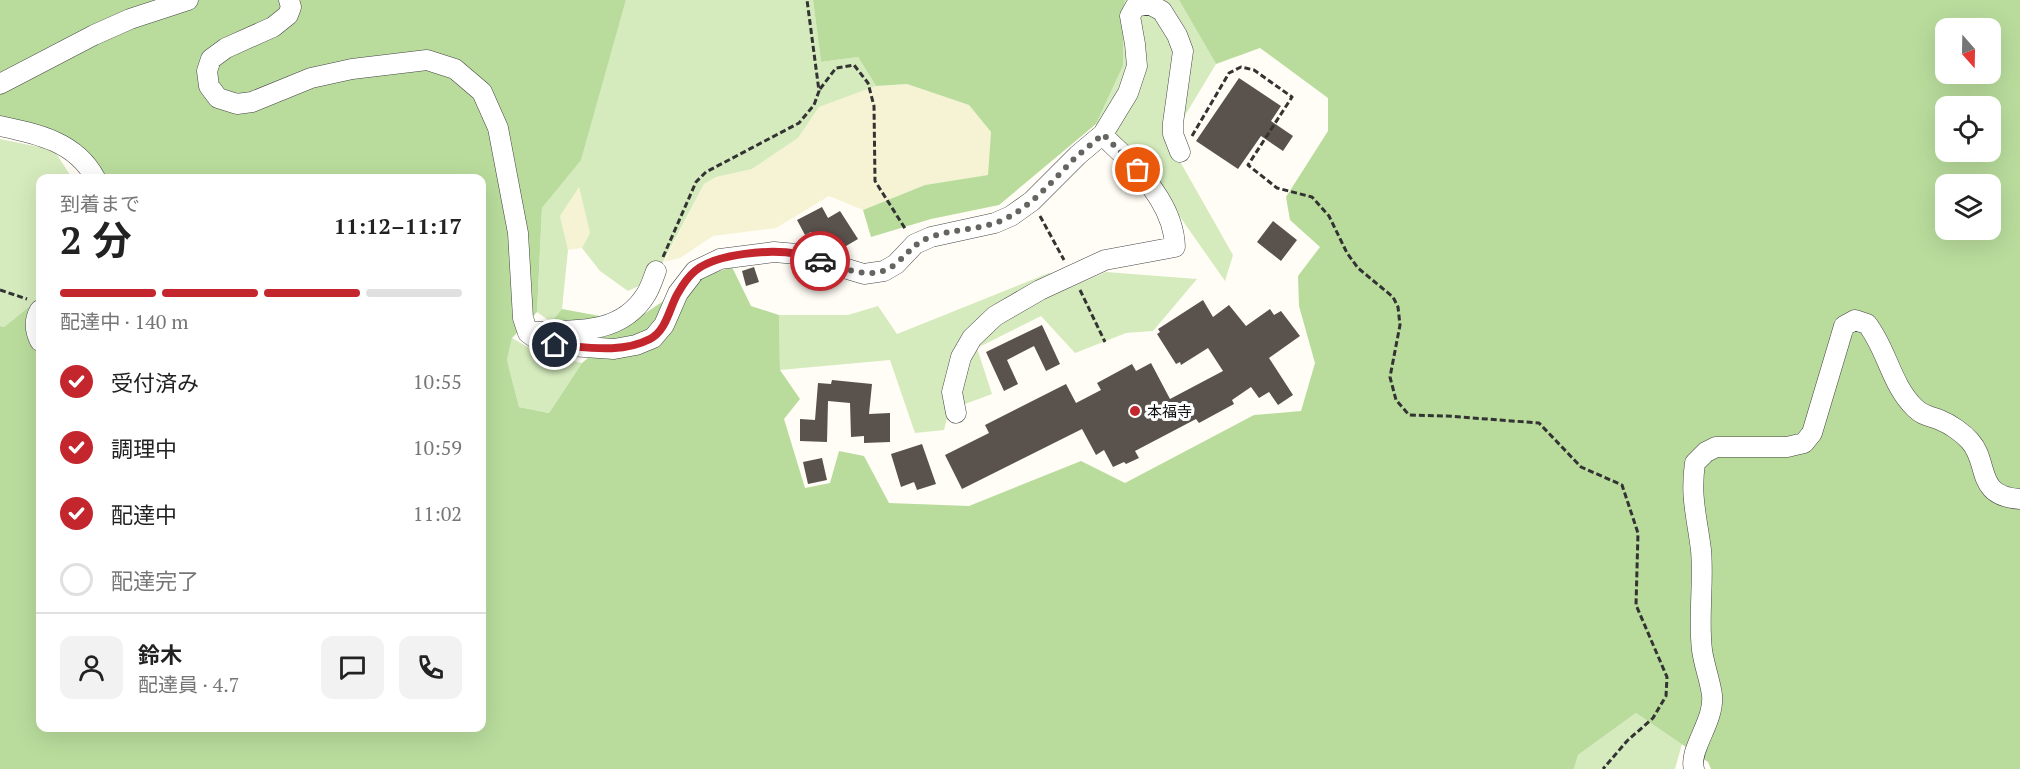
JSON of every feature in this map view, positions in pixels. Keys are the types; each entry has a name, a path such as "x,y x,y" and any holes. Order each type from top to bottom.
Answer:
{"street":[{"path":"0,84 94,34 130,19 188,0"},
{"path":"289,0 291,7 288,15 273,27 226,48 211,59 207,71 209,86 218,98 237,104 252,102 311,78 352,69 428,60 455,69 482,93 498,128 518,233 523,318 528,333 538,340 555,345 614,349 636,345 653,338 664,325 678,293 695,271 720,259 774,252 797,254 864,274 884,272 896,264 915,244 931,237 995,223 1011,216 1032,201 1078,155 1103,134 1128,93 1137,66 1136,44 1130,16 1135,7 1149,4 1162,11 1177,35 1183,51 1173,123 1173,134 1180,152"},
{"path":"0,126 53,141 76,153 93,174"},
{"path":"956,413 952,392 961,357 972,338 994,316 1040,290 1105,260 1175,247 1175,234 1151,184 1103,134"},
{"path":"528,333 604,327 625,318 645,296 656,271"},
{"path":"36,305 36,331"},
{"path":"1694,769 1694,755 1711,714 1712,696 1702,651 1701,548 1693,506 1695,463 1706,452 1716,447 1787,447 1804,443 1812,433 1844,326 1855,320 1867,324 1883,349 1892,374 1914,407 1924,416 1941,420 1963,434 1972,442 1988,483 2008,498 2020,499"}],"path":[{"path":"807,0 819,91"},
{"path":"656,271 696,182 706,172 799,123 814,105 819,91 836,68 854,65 868,83 874,106 875,181 915,244"},
{"path":"1180,152 1229,73 1241,67 1254,70 1292,97 1248,165 1276,188 1312,197 1329,216 1347,254 1358,268 1393,297 1398,307 1400,325 1390,377 1396,400 1409,416 1447,416 1539,423 1581,467 1622,485 1638,533 1636,605 1667,676 1666,696 1653,718 1627,741 1603,769"},
{"path":"1032,201 1073,275 1105,342"},
{"path":"0,290 36,305"}],"shaded area":[{"path":"907,84 969,105 991,132 989,175 925,185 863,210 829,196 776,228 713,236 680,258 664,262 704,184 716,177 752,169 798,138 819,107 876,86"},
{"path":"579,186 590,233 582,248 568,250 560,216"}],"green space":[{"path":"0,0 626,0 581,160 542,208 537,312 512,338 507,360 519,407 549,413 582,363 602,346 551,322 562,309 632,322 698,278 732,267 751,306 779,315 780,370 800,399 784,419 805,488 830,483 839,451 864,456 889,503 969,506 1081,461 1125,483 1254,415 1301,411 1315,363 1299,306 1298,276 1320,247 1290,220 1286,197 1328,131 1328,98 1260,48 1216,64 1179,0 2020,0 2020,769 1711,769 1708,762 1636,713 1578,755 1574,769 0,769 0,326 4,327 36,301 36,732 486,732 486,174 93,174 0,120"},
{"path":"626,0 813,0 821,62 858,57 876,86 819,107 798,138 752,169 716,177 704,184 654,279 628,291 600,271 582,248 590,233 579,187 560,216 568,250 562,309 551,322 537,312 542,208 581,159"},
{"path":"813,0 1125,0 1123,66 1096,124 999,205 931,219 871,237 863,210 925,185 988,175 991,132 969,105 907,84 876,86 858,57 821,62"},
{"path":"1125,0 1179,0 1216,64 1169,142 1233,255 1225,281 1152,177 1096,124 1123,66"},
{"path":"0,139 54,150 69,174 36,174 36,301 4,327 0,326"},
{"path":"1106,272 1197,279 1153,331 1126,333 1075,353 1041,316 977,348 992,394 949,410 944,430 915,433 890,360 780,370 779,315 848,315 878,306 897,334 1049,273 1071,287"},
{"path":"512,338 538,353 582,363 549,413 519,407 507,360"},
{"path":"1636,713 1682,744 1675,769 1574,769 1578,755"}],"building":[{"path":"1239,78 1281,106 1271,121 1293,136 1283,151 1261,136 1238,169 1196,141"},
{"path":"822,207 828,218 840,211 858,239 834,253 827,250 818,236 814,238 811,232 805,235 797,220"},
{"path":"1273,221 1297,240 1281,261 1257,242"},
{"path":"754,267 759,282 746,286 742,271"},
{"path":"1203,300 1213,317 1229,305 1246,326 1270,309 1274,315 1281,311 1300,336 1269,358 1293,395 1278,405 1269,392 1259,398 1251,387 1232,400 1234,404 1199,423 1196,419 1135,451 1139,458 1113,467 1104,450 1096,455 1082,429 962,489 945,455 989,433 985,425 1066,384 1076,403 1101,390 1097,383 1132,364 1136,371 1151,363 1170,399 1223,371 1208,348 1181,365 1180,362 1176,364 1157,334 1160,332 1158,329"},
{"path":"1042,325 1060,364 1046,371 1034,346 1007,360 1018,384 1004,391 986,352"},
{"path":"832,380 872,384 869,414 890,413 890,442 864,443 864,436 851,437 850,403 828,401 827,442 800,441 800,419 815,420 818,383 831,384"},
{"path":"922,444 936,484 917,490 914,482 901,487 891,454"},
{"path":"822,458 827,480 808,484 803,462"}],"way so far":[{"path":"820,261 864,274 884,272 896,264 915,244 931,237 995,223 1011,216 1032,201 1078,155 1103,134 1138,170"}],"place":[{"name":"本福寺","path":"1135,411"}],"route":[{"path":"555,345 614,349 636,345 653,338 664,325 678,293 695,271 720,259 774,252 797,254 820,261"}]}
